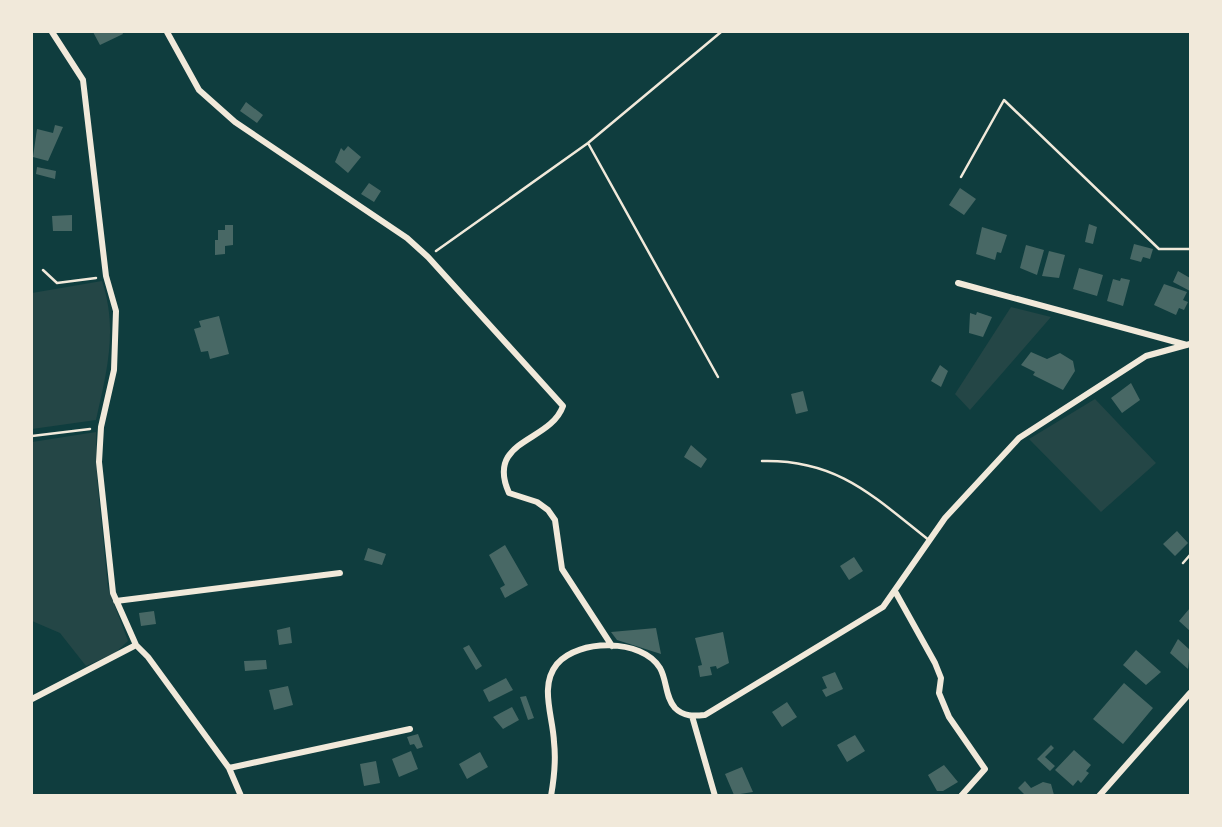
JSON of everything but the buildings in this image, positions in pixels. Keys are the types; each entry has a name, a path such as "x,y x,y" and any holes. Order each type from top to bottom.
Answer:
{"street":[{"path":"52,32 83,80 106,276 116,311 114,370 101,428 99,462 116,601 135,645 148,657 229,768 242,796"},
{"path":"167,32 199,90 214,106 383,221 428,257 563,406 554,418 503,462 502,477 509,493 537,502 548,510 555,520 562,569 612,646"},
{"path":"958,283 1190,345"},
{"path":"551,796 554,741 549,676 561,660 591,647 632,649 653,659 660,667 676,708 692,716 705,715 883,607 945,518 1019,438 1146,356 1190,345"},
{"path":"116,601 340,573"},
{"path":"895,593 935,663 941,678 939,693 949,717 985,769 961,796"},
{"path":"32,699 135,645"},
{"path":"1099,796 1191,693"},
{"path":"692,716 715,796"},
{"path":"229,768 410,729"}],"lane":[{"path":"762,461 793,460 824,467 852,480 930,541"},
{"path":"1183,564 1191,555"}],"path":[{"path":"428,257 588,143 721,32"},
{"path":"961,177 1004,100 1159,249 1191,249"},
{"path":"588,143 718,377"},
{"path":"43,270 57,283 106,276"},
{"path":"32,436 101,428"}],"shaded area":[{"path":"102,281 107,299 110,333 107,367 96,420 32,429 32,293"},
{"path":"1011,307 1051,317 970,410 955,394"},
{"path":"1095,399 1156,463 1101,512 1029,439"},
{"path":"96,432 97,479 108,588 128,641 115,653 86,666 60,633 32,621 32,442"}]}
